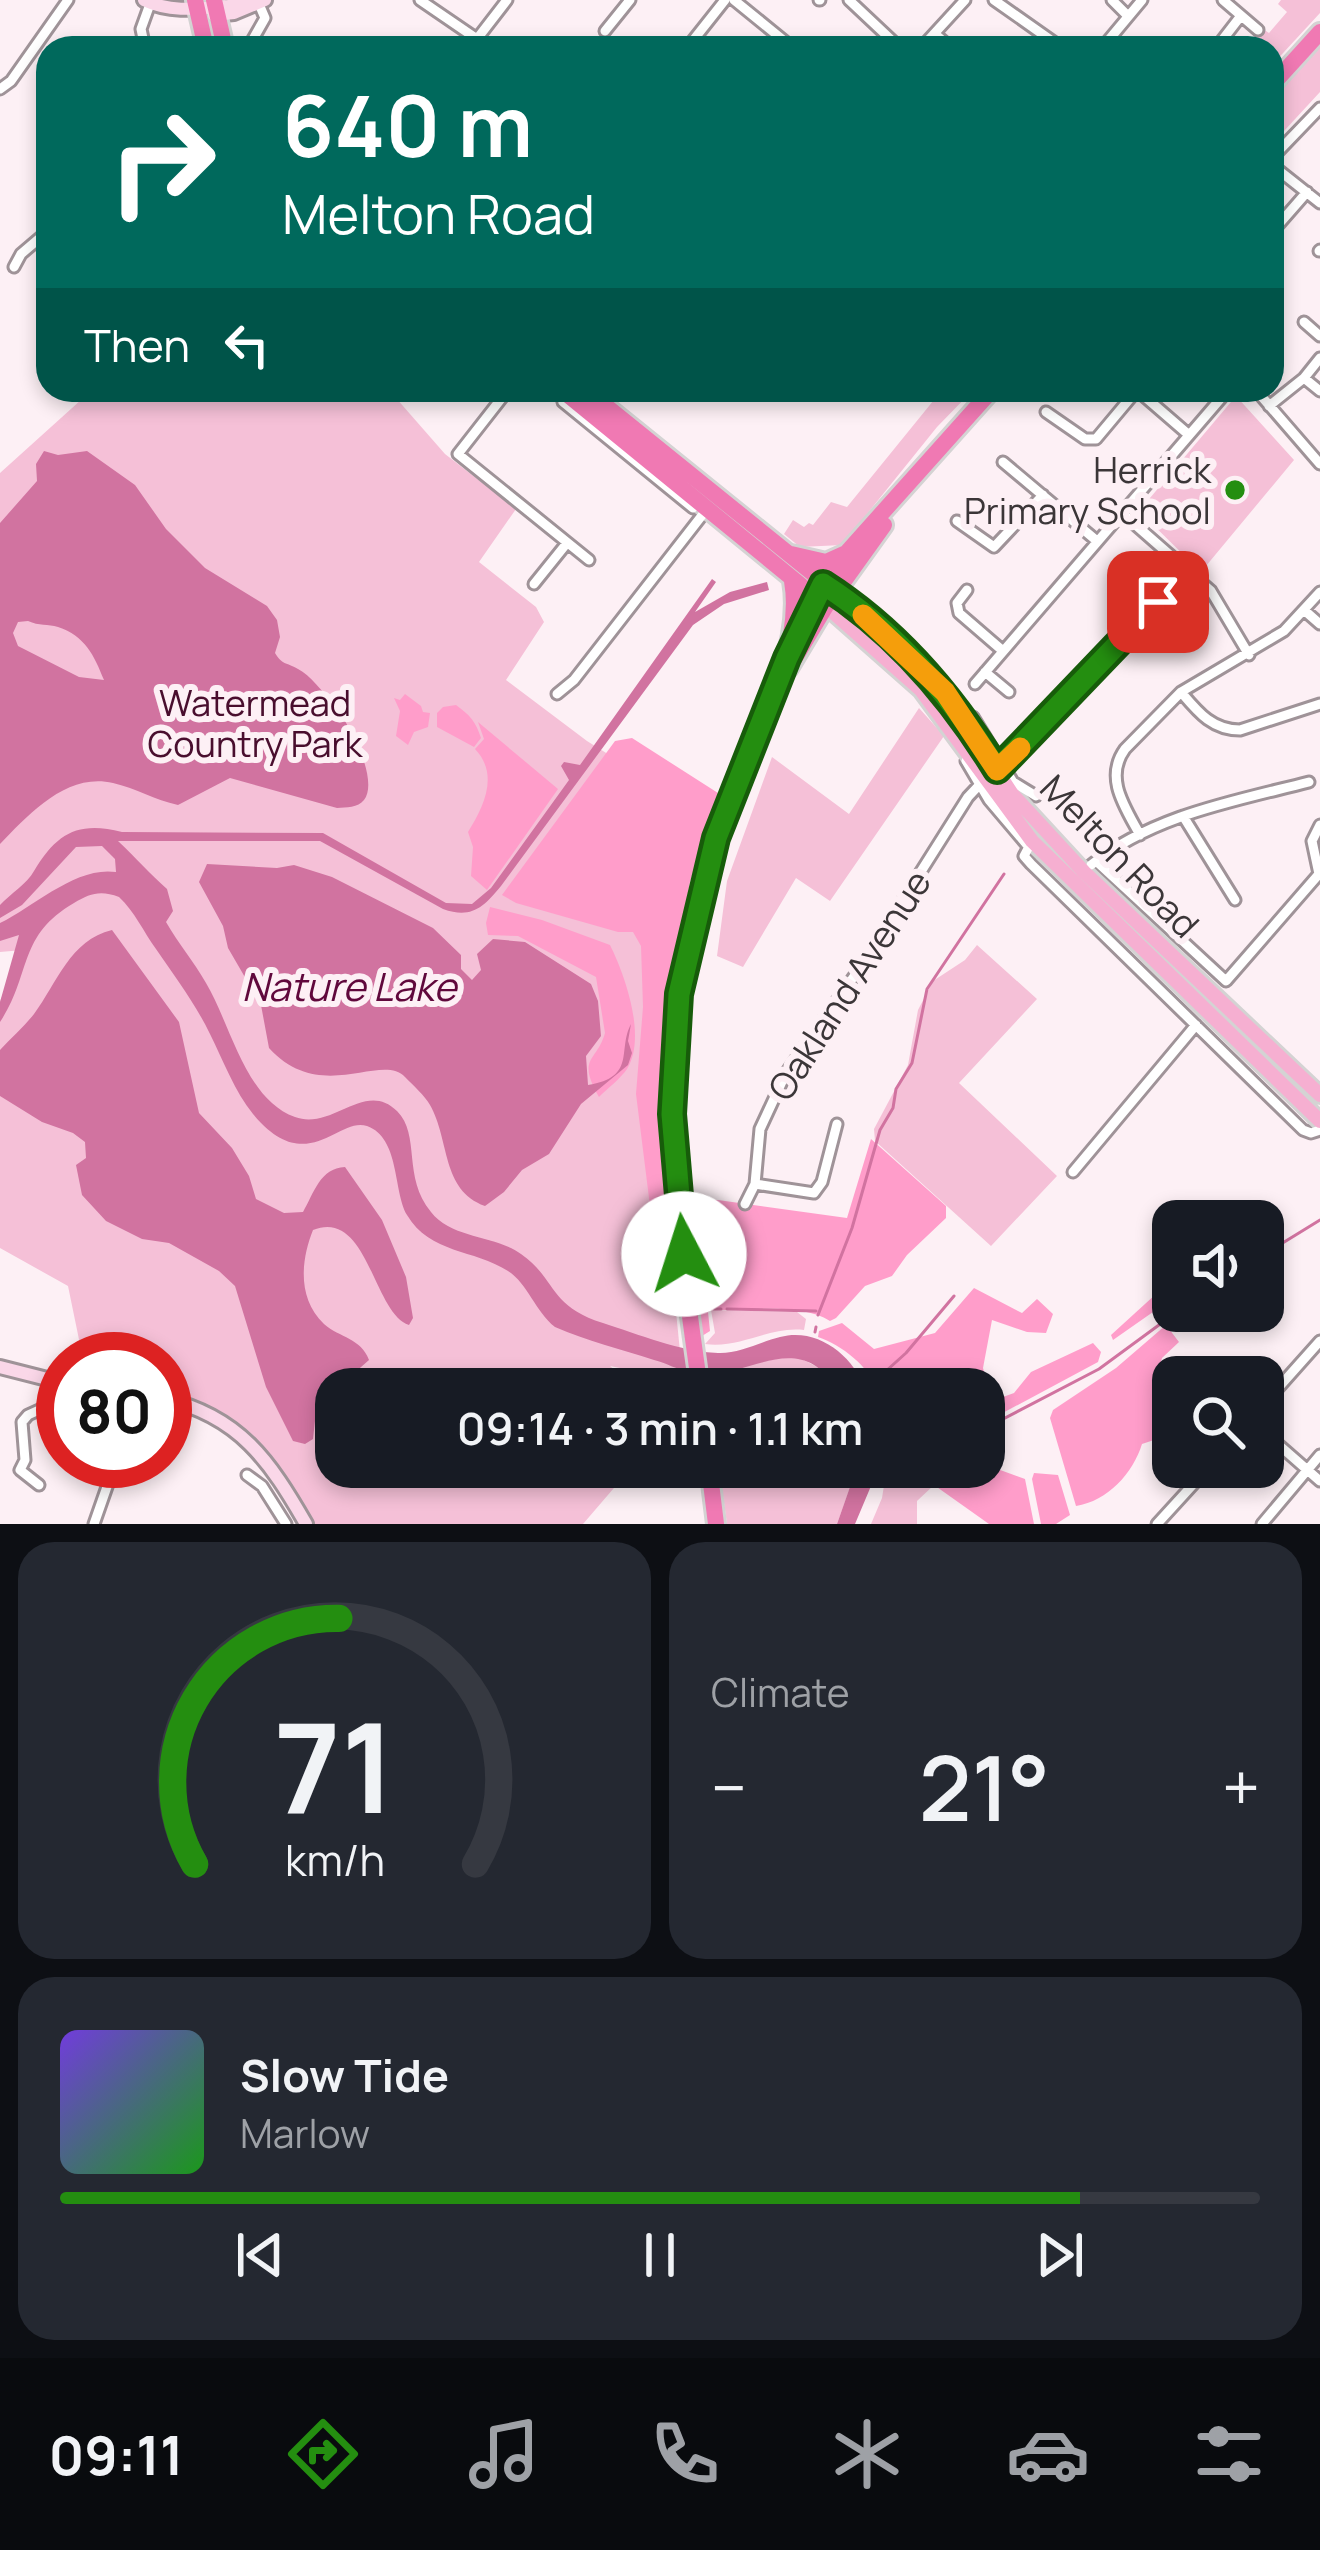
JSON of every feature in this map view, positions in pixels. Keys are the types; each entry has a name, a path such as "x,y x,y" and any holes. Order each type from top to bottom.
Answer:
{"highway":[{"path":"206,9 219,36"},
{"path":"1284,72 1320,32"},
{"name":"Melton Road","path":"589,402 784,552 825,595"},
{"name":"Melton Road","path":"592,402 614,421 602,426"},
{"path":"697,1368 672,1114 679,994 716,838 779,684 848,551 982,402"},
{"name":"Melton Road","path":"602,426 658,455 678,490 792,581 825,595"},
{"path":"787,658 825,595 919,475"},
{"path":"784,552 826,562 848,551"},
{"path":"779,684 797,612 792,581"},
{"path":"712,1488 716,1524"}],"main road":[{"name":"Melton Road","path":"825,595 956,719 1030,844 1320,1121"},
{"name":"Melton Road","path":"991,774 1035,820 1090,866 1120,908 1314,1089"},
{"path":"1120,908 1119,914 1147,941 1143,950"},
{"path":"1295,1096 1314,1089"}],"street":[{"path":"43,36 68,0"},
{"path":"420,0 464,36"},
{"path":"479,36 507,0"},
{"path":"605,31 621,20 630,0"},
{"path":"698,36 730,0 777,36"},
{"path":"849,0 887,36"},
{"path":"937,36 964,0"},
{"path":"994,0 1046,36"},
{"path":"1017,14 1024,0"},
{"path":"1112,0 1128,16"},
{"path":"1112,36 1142,0"},
{"path":"1222,0 1258,30"},
{"path":"142,36 147,2 206,9 259,3 265,18 255,36"},
{"path":"1225,36 1240,17"},
{"path":"0,89 36,45"},
{"path":"1284,148 1320,109"},
{"path":"1284,172 1320,203"},
{"path":"1284,218 1307,192"},
{"path":"14,267 20,254 36,241"},
{"path":"1304,322 1320,336"},
{"path":"1284,394 1320,358"},
{"path":"1304,378 1320,392"},
{"path":"499,402 458,454 589,560"},
{"path":"563,402 602,426 678,490"},
{"path":"1046,412 1085,440 1096,439 1127,402"},
{"path":"1151,402 1189,435"},
{"path":"975,684 1218,402"},
{"path":"1266,402 1320,464"},
{"path":"1269,406 1274,402"},
{"path":"1003,463 1097,542"},
{"path":"957,521 994,548 1043,495"},
{"path":"557,694 574,680 700,508"},
{"path":"1122,513 1210,591 1249,655"},
{"path":"534,584 567,543"},
{"path":"532,562 544,570"},
{"name":"Oakland Avenue","path":"745,1204 755,1184 760,1129 786,1073 862,965 968,797 1188,570"},
{"path":"967,590 957,603 959,613 1003,650"},
{"path":"1140,835 1115,783 1118,760 1181,692 1284,631 1320,592"},
{"path":"1304,610 1320,624"},
{"path":"985,672 1009,692"},
{"path":"1181,692 1203,718 1227,730 1320,704"},
{"path":"956,719 991,774 1036,796"},
{"path":"1309,782 1183,816 1140,835 1090,866 1226,981 1319,874 1312,841 1320,825"},
{"path":"1183,816 1235,899"},
{"name":"Melton Road","path":"1030,844 1024,856 1030,864 1306,1132 1320,1130"},
{"path":"1073,1172 1196,1025"},
{"path":"755,1184 814,1193 822,1182 837,1124"},
{"path":"1284,1382 1320,1341"},
{"path":"0,1367 36,1376"},
{"path":"192,1405 231,1426 265,1459 306,1524"},
{"path":"36,1409 19,1414 25,1460 20,1470 36,1483"},
{"path":"8,1442 22,1439"},
{"path":"1284,1450 1320,1481"},
{"path":"1262,1524 1320,1455"},
{"path":"247,1474 262,1486 286,1524"},
{"path":"94,1524 107,1488"},
{"path":"1157,1524 1190,1488"}],"green space":[{"path":"1281,0 1320,0 1320,13 1284,52 1284,36 1253,36 1260,27 1269,33 1287,12 1278,4"},
{"path":"1320,36 1320,92 1284,131 1284,79"},
{"name":"Watermead Country Park","path":"79,402 400,402 445,454 516,509 479,562 536,607 544,622 506,680 587,741 675,796 685,881 661,1008 655,1104 682,1368 315,1368 315,1488 614,1488 583,1524 312,1524 286,1480 254,1440 214,1409 192,1399 192,1332 77,1332 68,1286 0,1248 0,1001 23,950 0,952 0,473"},
{"path":"932,402 961,402 842,545 800,547 784,534 793,520 804,527 813,525 831,502 847,507"},
{"path":"1231,402 1241,402 1294,460 1201,572 1139,511"},
{"path":"919,708 944,736 830,901 796,878 743,967 717,956 727,881 772,757 849,814"},
{"path":"977,945 1037,999 959,1083 1057,1176 991,1246 875,1141 874,1129 908,1065 918,1010 933,981 965,960"},
{"path":"711,1310 797,1312 806,1319 804,1330 705,1344 715,1333"},
{"path":"798,1357 819,1368 737,1368"},
{"path":"722,1488 850,1488 837,1524 727,1524"},
{"path":"884,1488 931,1488 917,1501 917,1524 871,1524"}],"shaded area":[{"path":"405,694 430,713 428,727 414,732 408,745 396,736 400,711 394,698 400,700"},
{"path":"456,705 479,732 481,738 474,747 437,727 437,713"},
{"path":"478,722 558,789 487,890 471,876 473,847 468,832 488,780 475,749 484,739"},
{"path":"632,738 718,793 690,882 667,1007 662,1103 674,1254 668,1262 660,1261 656,1254 636,1094 643,1007 641,946 633,932 618,932 502,895 615,741"},
{"path":"490,907 610,945 627,989 635,1040 627,1069 599,1097 589,1074 590,1061 605,1033 596,977 518,936 488,935"},
{"path":"871,1139 946,1206 946,1218 892,1276 865,1286 830,1321 789,1309 711,1310 710,1331 702,1336 686,1199 847,1218"},
{"path":"974,1288 1022,1313 1037,1299 1053,1314 1046,1333 992,1320 983,1368 863,1368 818,1337 819,1331 842,1323 874,1349 935,1333"},
{"path":"1152,1298 1152,1313 1113,1340 1111,1335"},
{"path":"1158,1332 1171,1332 1179,1342 1164,1356 1152,1356 1152,1441 1142,1444 1118,1484 1076,1506 1050,1418 1053,1410 1116,1368"},
{"path":"1093,1343 1101,1352 1098,1362 1005,1412 1005,1396 1014,1393 1031,1372"},
{"path":"1005,1472 1025,1479 1034,1524 989,1524 938,1488 1005,1488"},
{"path":"1034,1473 1058,1475 1070,1515 1056,1524 1041,1524"}],"water":[{"path":"44,451 58,455 87,451 135,485 166,529 205,568 267,606 277,620 280,637 275,653 316,684 353,735 368,778 361,803 337,808 230,778 178,805 96,781 50,798 0,844 0,523 37,481 36,464","holes":["18,622 58,627 82,641 104,680 79,677 18,646 13,633"]},
{"path":"712,579 716,582 695,612 730,592 767,582 769,590 724,604 693,625 501,886 476,909 461,913 443,909 320,841 118,841 167,889 173,911 166,922 206,983 251,1078 278,1108 309,1119 373,1100 397,1111 408,1132 417,1185 431,1212 450,1227 521,1254 562,1300 585,1316 704,1352 726,1353 780,1337 807,1336 832,1346 854,1368 817,1368 787,1358 742,1368 677,1368 555,1327 508,1271 440,1244 417,1228 407,1215 390,1153 378,1132 356,1125 305,1144 272,1133 253,1114 191,1001 119,897 101,893 85,897 43,929 0,1022 0,1002 19,935 0,941 0,923 71,881 116,872 115,859 102,846 76,847 22,905 0,918 0,905 27,880 51,847 70,833 93,828 323,833 446,903 472,904 491,888 569,780 561,766 564,762 580,765"},
{"name":"Nature Lake","path":"207,864 294,865 332,877 433,928 461,955 461,969 472,980 481,970 477,954 493,939 525,942 591,984 598,1001 601,1036 586,1056 588,1085 619,1069 631,1024 628,1065 581,1104 549,1154 522,1170 485,1206 461,1188 430,1105 405,1077 381,1070 329,1076 309,1073 289,1065 269,1048 261,1005 228,948 223,926 199,882"},
{"path":"112,930 179,1022 199,1113 232,1148 256,1199 284,1213 303,1212 324,1177 345,1167 382,1220 406,1277 413,1318 409,1325 397,1317 346,1234 331,1227 313,1230 304,1266 309,1303 324,1324 355,1343 369,1360 360,1368 315,1368 313,1439 305,1444 293,1441 266,1387 235,1286 219,1271 169,1243 142,1239 106,1221 82,1195 76,1165 86,1158 85,1142 0,1096 0,1050 34,1014 75,953"},
{"path":"850,1488 870,1488 855,1524 837,1524"}],"waterway":[{"path":"818,1315 852,1228 880,1130 912,1063 927,989 1004,874"},
{"path":"1284,1242 1320,1220"},
{"path":"889,1368 954,1296"},
{"path":"714,1309 721,1309"},
{"path":"727,1309 816,1311"},
{"path":"815,1332 816,1327"},
{"path":"1005,1418 1099,1369 1152,1330"}],"slow traffic":[{"path":"863,615 945,692 997,770 1020,748"}],"place":[{"name":"Herrick Primary School","path":"1235,490"}],"route":[{"path":"684,1254 672,1114 679,994 716,838 787,658 823,584 857,609 945,692 997,770 1158,602"}]}
